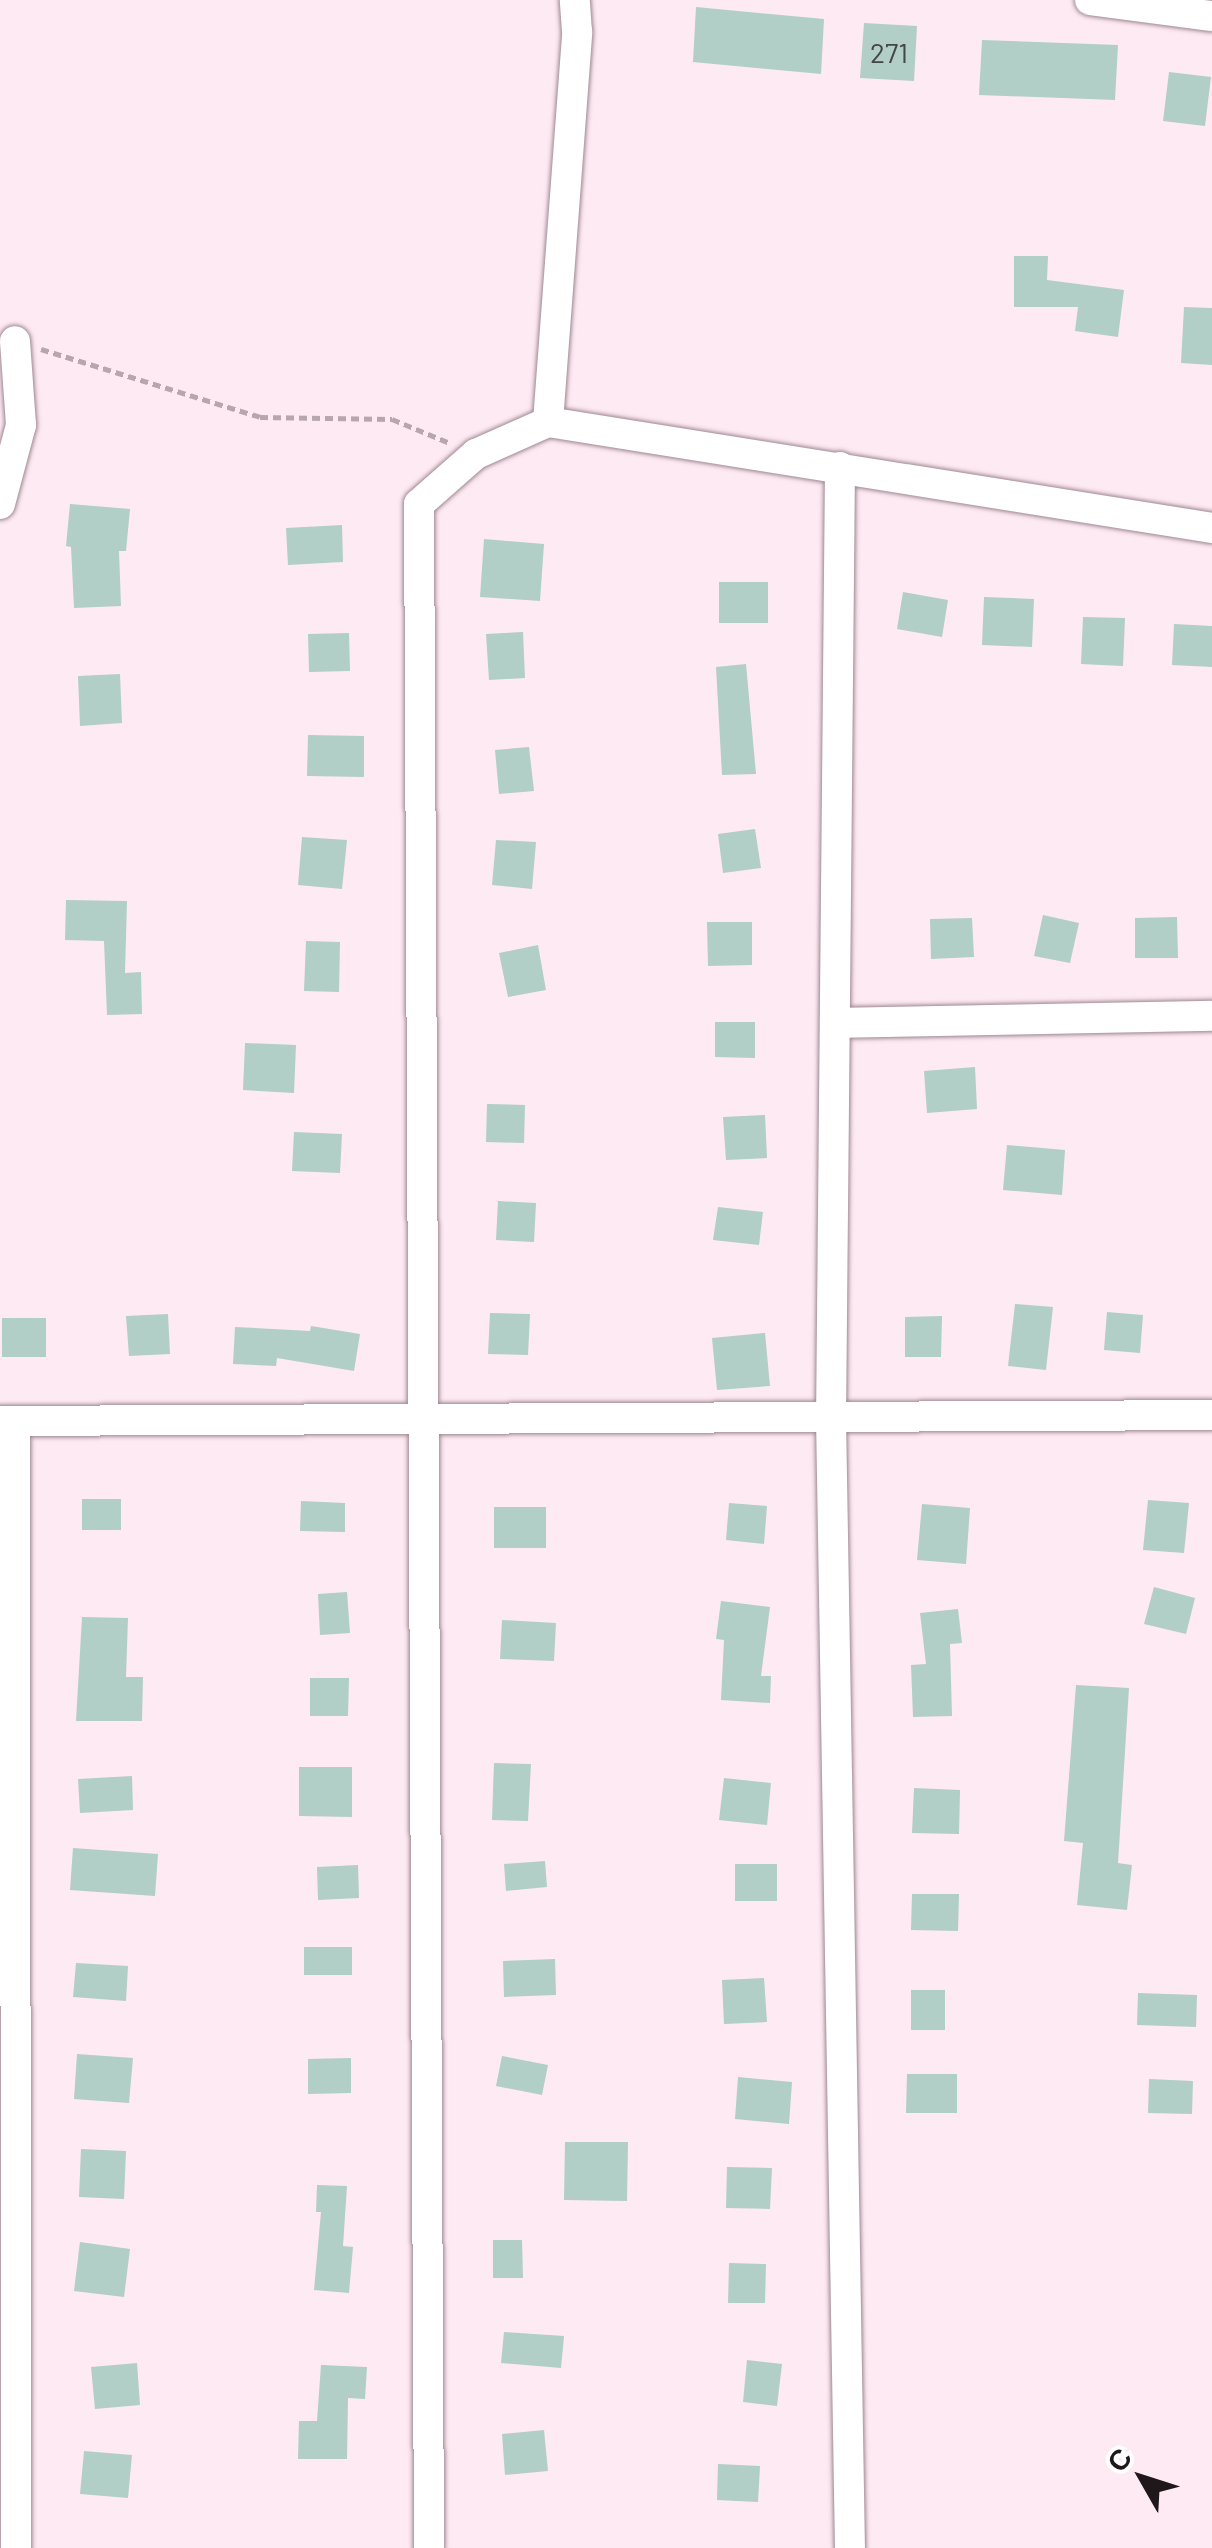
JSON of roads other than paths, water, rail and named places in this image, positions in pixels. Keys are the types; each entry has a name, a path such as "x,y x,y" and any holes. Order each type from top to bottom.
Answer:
{"street":[{"path":"548,422 578,32 575,0"},
{"path":"1090,0 1212,16"},
{"path":"0,504 21,426 15,340"},
{"path":"428,2548 418,504 476,454 548,422 1212,528"},
{"path":"840,468 830,1417 850,2548"},
{"path":"834,1023 1212,1016"},
{"path":"16,2548 8,1422 1212,1414"}]}
